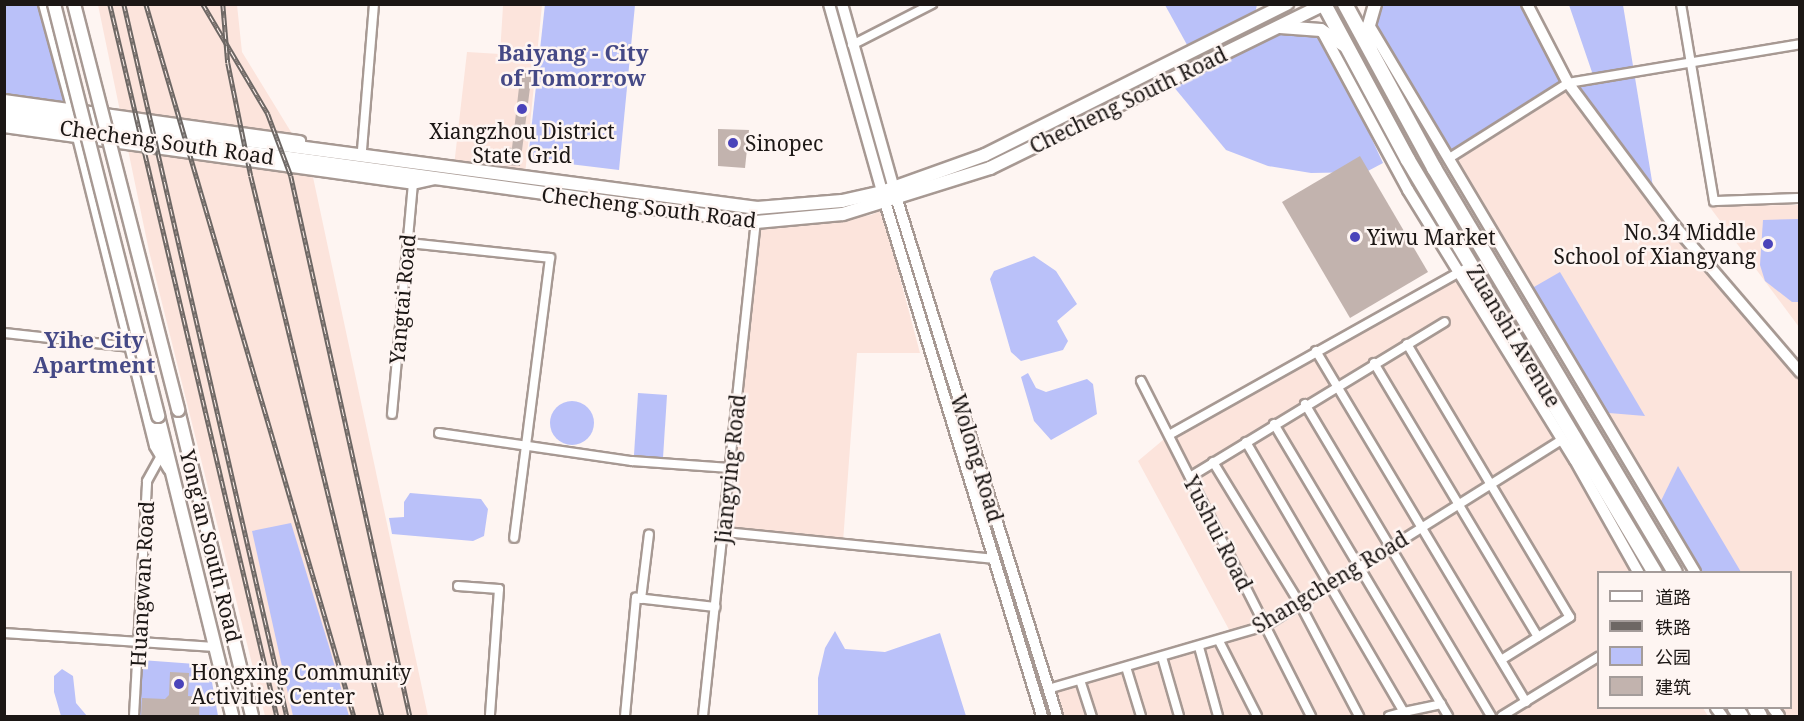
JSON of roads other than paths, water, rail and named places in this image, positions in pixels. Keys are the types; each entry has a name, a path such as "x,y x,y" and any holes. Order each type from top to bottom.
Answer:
{"highway":[{"name":"Zuanshi Avenue","path":"1345,4 1434,168 1674,571"},
{"name":"Zuanshi Avenue","path":"1324,5 1406,156 1472,265 1567,437 1654,571"}],"main road":[{"name":"Yong'an South Road","path":"54,4 232,717"},
{"name":"Yong'an South Road","path":"74,4 178,410 252,717"},
{"name":"Checheng South Road","path":"4,108 757,208 889,196 990,168 1324,5"},
{"path":"1372,54 1369,25 1376,5"},
{"name":"Checheng South Road","path":"4,119 756,222 843,214 889,196 985,155 1282,6"},
{"path":"1276,27 1322,30 1348,48"},
{"path":"209,624 228,618"}],"street":[{"path":"44,4 73,110"},
{"path":"362,150 374,4"},
{"path":"830,4 889,196"},
{"path":"842,4 889,196"},
{"path":"852,45 932,4"},
{"path":"1527,4 1568,83 1674,225 1800,372"},
{"path":"1681,4 1714,201 1800,198"},
{"path":"1369,25 1451,157 1544,321 1694,571"},
{"path":"1322,30 1403,181 1457,270 1567,437 1637,571"},
{"path":"1434,168 1568,83 1800,44"},
{"path":"4,100 405,156 429,166"},
{"path":"4,127 413,184 436,179"},
{"path":"78,137 161,456 172,474"},
{"path":"1403,181 1406,156"},
{"name":"Yangtai Road","path":"392,414 413,184"},
{"name":"Wolong Road","path":"889,196 1042,717"},
{"name":"Wolong Road","path":"889,196 1057,717"},
{"name":"Jiangying Road","path":"703,717 756,222"},
{"path":"1472,230 1487,222"},
{"path":"408,243 550,258 514,538"},
{"path":"1169,435 1457,270 1472,265"},
{"path":"1530,329 1544,321"},
{"path":"1190,477 1336,385 1445,322"},
{"path":"4,333 131,347"},
{"path":"1407,344 1570,617 1501,660"},
{"path":"1316,351 1526,702"},
{"path":"1374,363 1538,637"},
{"name":"Yushui Road","path":"1141,381 1311,717"},
{"path":"1305,404 1491,717"},
{"path":"1274,424 1448,717"},
{"path":"439,433 526,443 632,461 730,468"},
{"name":"Shangcheng Road","path":"1048,689 1265,626 1567,437"},
{"path":"1246,441 1404,712"},
{"name":"Huangwan Road","path":"134,717 147,481 161,456"},
{"path":"1214,462 1300,604 1359,717"},
{"path":"724,532 994,559"},
{"path":"641,599 649,534"},
{"path":"458,586 499,590 490,717"},
{"path":"625,717 636,598 715,607"},
{"path":"4,633 139,644 215,647"},
{"path":"1219,641 1257,717"},
{"path":"1199,647 1218,717"},
{"path":"1162,657 1179,717"},
{"path":"1502,717 1597,658"},
{"path":"1126,667 1141,717"},
{"path":"1080,680 1092,717"},
{"path":"1389,717 1441,704"}],"railway":[{"path":"110,4 277,716"},
{"path":"124,4 287,716"},
{"path":"146,4 354,716"},
{"path":"203,4 268,114 291,176 410,716"},
{"path":"223,4 228,63 251,176 382,716"}],"place":[{"name":"Xiangzhou District State Grid","path":"522,109"},
{"name":"Sinopec","path":"733,143"},
{"name":"Yiwu Market","path":"1355,237"},
{"name":"No.34 Middle School of Xiangyang","path":"1768,244"},
{"name":"Hongxing Community Activities Center","path":"179,684"}],"district":[{"name":"Baiyang - City of Tomorrow","path":"573,64"},
{"name":"Yihe City Apartment","path":"94,352"}]}
